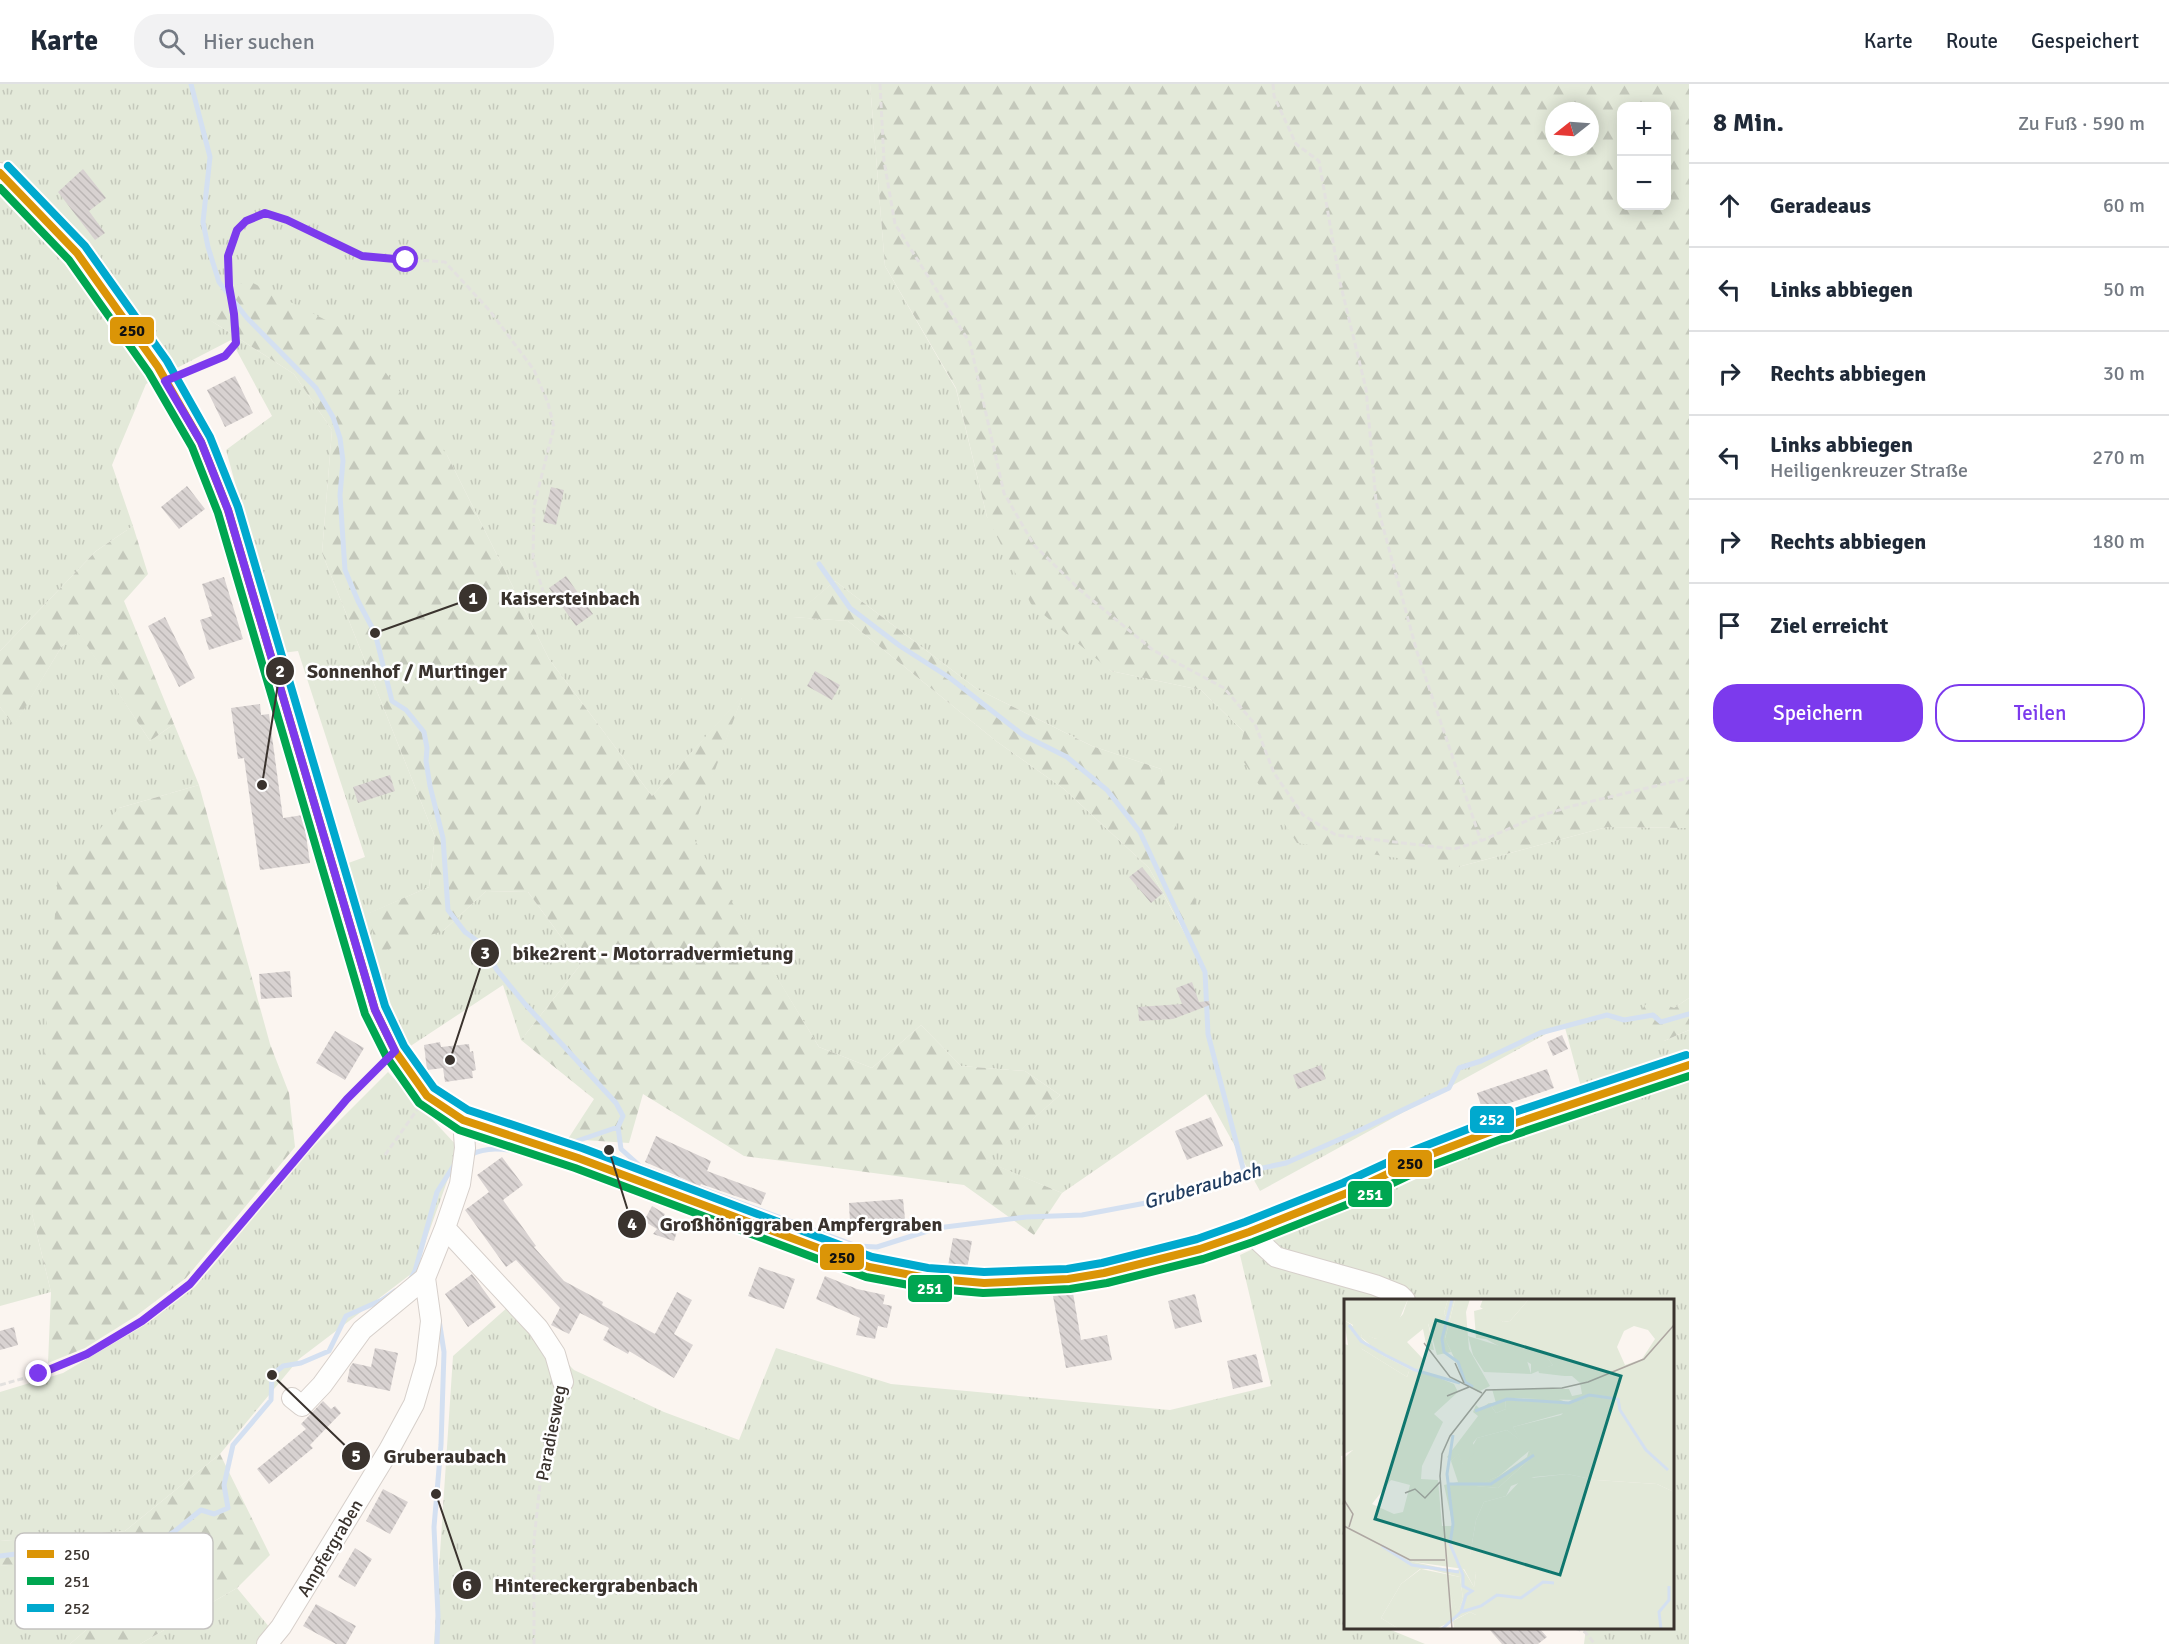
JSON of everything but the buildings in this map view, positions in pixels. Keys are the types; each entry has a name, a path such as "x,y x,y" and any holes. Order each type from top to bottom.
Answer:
{"street":[{"path":"0,173 77,253 128,322 201,442 228,510 375,1010 395,1051 427,1096 463,1120 586,1161 869,1267 927,1278 984,1284 1068,1280 1166,1258 1249,1232 1347,1193 1421,1158 1495,1130 1689,1065"},
{"name":"Ampfergraben","path":"292,1398 302,1406 322,1385 362,1330 425,1278 460,1184 465,1148 463,1120"},
{"name":"Paradiesweg","path":"445,1228 538,1328 555,1354 563,1382"},
{"path":"1249,1232 1276,1257 1375,1285 1404,1299"},
{"name":"Ampfergraben","path":"267,1644 281,1627 389,1450 414,1404 426,1362 431,1321 425,1278"}],"path":[{"path":"880,84 884,161 895,224 970,343 1004,493 1034,545 1080,590 1153,650 1224,688 1255,724 1274,773 1302,815 1336,835 1454,849 1481,841 1533,818 1572,806 1689,778"},
{"path":"1273,84 1274,96 1296,144 1319,161 1340,282 1366,389 1376,501 1418,652 1481,841"},
{"path":"165,381 225,356 236,343 228,256 237,230 246,221 265,213 287,220 362,256 445,262 490,311 534,370 548,403 554,427 534,506 533,559 543,591"},
{"path":"0,1385 39,1374 87,1354 142,1321 190,1284 347,1099 395,1051"},
{"path":"386,1155 427,1096"},
{"name":"Paradiesweg","path":"534,1644 534,1540 541,1476 563,1382"},
{"path":"1578,1629 1585,1632 1595,1644"}],"green space":[{"path":"0,84 870,84 885,266 956,389 987,517 1111,671 1201,690 1244,732 1458,867 1607,827 1689,828 1689,998 1674,1008 1664,1041 1689,1030 1689,1644 1584,1644 1586,1629 1674,1629 1674,1299 1344,1299 1344,1455 1341,1456 1344,1505 1344,1629 1388,1629 1425,1644 434,1644 453,1356 509,1306 574,1370 664,1412 739,1440 776,1348 891,1384 1170,1410 1271,1386 1240,1255 1419,1171 1587,1109 1564,1024 1260,1191 1206,1094 1062,1193 985,1161 1060,1095 1025,1071 961,1066 921,1025 872,1068 819,1047 690,834 742,697 652,796 549,659 447,455 210,320 294,374 332,430 322,553 435,837 429,887 370,913 443,931 486,891 528,892 581,964 521,1040 503,985 406,1049 386,1008 340,866 365,857 298,651 282,653 226,450 272,416 231,340 146,384 112,465 133,526 96,551 0,651","holes":["835,581 977,689 1092,746 1161,769 1197,956 1149,868 1064,789 996,741 848,621 793,617"]},
{"path":"870,84 1689,84 1689,828 1607,827 1458,867 1297,843 1238,753 1244,732 1201,690 1111,671 1031,604 987,517 956,388 885,266"},
{"path":"249,281 359,337 447,455 549,659 652,796 743,695 691,834 819,1047 872,1068 921,1025 961,1066 1025,1071 1060,1095 986,1161 1062,1193 1034,1235 964,1185 744,1156 643,1094 629,1143 568,1139 594,1099 521,1040 581,964 528,892 486,891 443,931 377,953 369,913 429,887 435,837 322,553 332,430 294,374 210,320 213,292"},
{"path":"133,526 148,574 124,601 174,724 150,741 78,632 62,646 14,726 0,707 0,651 96,551"},
{"path":"835,581 977,689 1092,746 1161,769 1200,919 1198,957 1149,868 1064,789 996,741 848,621 792,617"},
{"path":"78,631 150,741 174,724 199,785 119,808 32,1214 51,1292 0,1306 0,707 14,725 62,646"},
{"path":"199,785 270,1044 289,1093 295,1147 186,1278 136,1316 85,1348 48,1363 51,1292 32,1214 58,875 119,808"},
{"path":"1689,998 1689,1030 1664,1041 1637,1016 1650,999 1674,1008"},
{"path":"388,1072 459,1148 415,1271 299,1359 220,1454 125,1531 15,1533 15,1540 0,1541 0,1392 63,1373 148,1323 195,1287 315,1145"},
{"path":"220,1454 270,1555 237,1588 213,1602 213,1533 100,1533 125,1531"},
{"path":"15,1540 15,1567 0,1565 0,1541"},
{"path":"0,1565 15,1566 15,1629 87,1629 70,1644 0,1644"},
{"path":"237,1588 270,1628 256,1644 140,1644 166,1629 213,1629 213,1602"},
{"path":"87,1629 166,1629 140,1644 70,1644"}],"waterway":[{"path":"191,84 210,157 203,222 219,282 247,318 316,388 333,417 340,438 343,461 340,495 345,570 375,633 392,701 406,710 424,732 430,786 443,838 448,910 465,932 483,945 497,970 525,1004 616,1103 623,1116 618,1127"},
{"path":"819,564 850,608 900,646 950,678 1023,735 1067,757 1107,790 1140,832 1205,972 1208,1034 1244,1172"},
{"name":"Gruberaubach","path":"574,1142 618,1127 621,1149 640,1166 857,1246 877,1247 937,1228 1026,1217 1082,1215 1167,1199 1244,1172 1286,1163 1354,1133 1449,1088 1459,1068 1481,1061 1540,1033 1607,1015 1624,1020 1653,1015 1661,1022 1689,1014"},
{"name":"Gruberaubach","path":"470,1155 490,1149 523,1152"},
{"name":"Gruberaubach","path":"410,1280 415,1271 437,1192 456,1162"},
{"name":"Gruberaubach","path":"172,1533 201,1510 214,1514 228,1508 224,1485 233,1445 271,1400 272,1375 283,1366 301,1363 329,1351 346,1316 382,1300 395,1291"},
{"path":"437,1644 434,1527 441,1445 444,1352 439,1320"},
{"name":"Gruberaubach","path":"0,1556 15,1554"}],"transit line":[{"name":"252","path":"8,166 85,246 167,361 210,437 238,507 385,1006 404,1046 434,1088 468,1110 582,1148 872,1257 928,1268 984,1272 1067,1269 1102,1263 1197,1239 1343,1183 1417,1149 1491,1120 1686,1055"},
{"name":"250","path":"0,173 77,253 158,367 201,442 228,510 375,1010 395,1051 427,1096 463,1120 578,1158 869,1267 927,1278 984,1283 1068,1279 1104,1273 1200,1249 1347,1193 1421,1158 1495,1130 1689,1065"},
{"name":"251","path":"0,188 69,260 149,373 192,447 218,513 365,1014 386,1056 419,1103 459,1130 575,1168 866,1277 925,1288 983,1293 1070,1289 1107,1283 1203,1259 1351,1203 1425,1168 1499,1140 1689,1076"}],"place":[{"name":"Kaisersteinbach","path":"375,633"},
{"name":"Sonnenhof / Murtinger","path":"262,785"},
{"name":"bike2rent - Motorradvermietung","path":"450,1060"},
{"name":"Großhöniggraben Ampfergraben","path":"609,1150"},
{"name":"Gruberaubach","path":"272,1375"},
{"name":"Hintereckergrabenbach","path":"436,1494"}],"route":[{"path":"39,1374 87,1354 142,1321 190,1284 347,1099 395,1051 375,1010 228,510 201,442 165,381 225,356 236,343 228,256 237,230 246,221 265,213 287,220 362,256 406,260"}]}
